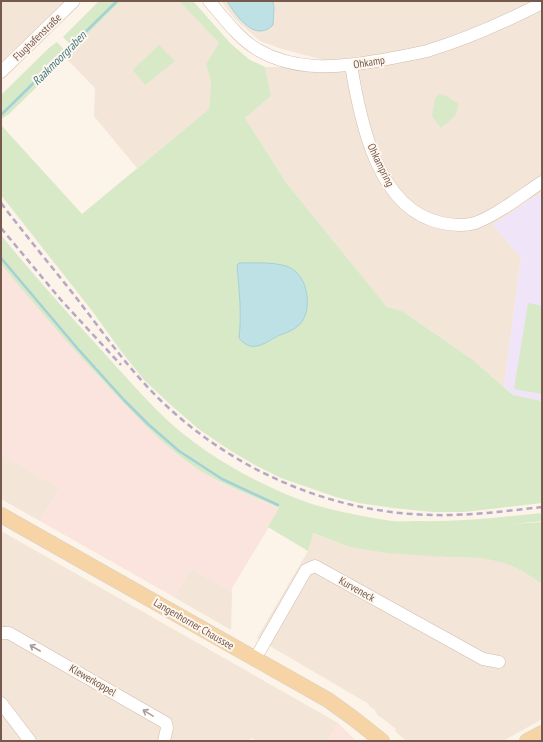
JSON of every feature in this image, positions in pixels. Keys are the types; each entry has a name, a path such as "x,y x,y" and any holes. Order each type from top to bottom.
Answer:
{"main road":[{"name":"Langenhorner Chaussee","path":"1,515 328,700 382,741"},
{"path":"527,741 542,734"}],"street":[{"name":"Flughafenstraße","path":"1,72 74,1"},
{"name":"Ohkamp","path":"209,1 236,33 258,50 274,58 290,63 305,66 331,67 403,56 441,46 493,27 542,3"},
{"name":"Ohkampring","path":"351,65 361,117 378,165 386,181 396,195 419,215 433,222 448,225 473,224 495,214 542,182"},
{"name":"Kurveneck","path":"255,659 306,570 315,566 483,659 499,662"},
{"name":"Klewerkoppel","path":"2,633 9,633 166,723 167,728 164,741"},
{"path":"1,703 30,741"}],"shaded area":[{"path":"1,1 69,1 1,67"},
{"path":"121,1 179,1 219,43 206,64 211,83 209,109 137,168 94,116 95,88 66,58 68,54"},
{"path":"221,1 542,1 542,192 493,225 521,258 504,387 473,360 402,311 387,307 287,184 245,118 271,96 265,67 287,67 327,61 282,49 260,41 236,20"},
{"path":"542,192 542,401 513,395 504,387 521,258 493,225"},
{"path":"1,264 98,376 151,431 176,454 221,483 280,509 232,588 232,592 191,568 174,597 40,521 60,488 1,454"},
{"path":"1,454 60,488 40,521 1,499"},
{"path":"1,531 338,723 327,741 255,741 253,738 247,741 1,741"},
{"path":"312,533 350,547 447,557 482,558 514,567 542,584 542,719 503,741 406,741 395,731 396,729 369,706 369,704 257,638 308,551"},
{"path":"191,568 232,592 231,630 174,597"},
{"path":"338,723 356,741 327,741"}],"green space":[{"path":"99,1 121,1 74,48 63,37"},
{"path":"179,1 193,1 231,44 250,60 265,67 271,96 245,118 287,184 387,307 402,311 473,360 513,395 542,401 542,503 464,512 433,512 393,508 359,503 336,497 281,478 255,465 200,430 144,380 93,312 1,195 1,125 82,214 209,109 211,83 206,64 219,43","holes":["239,263 280,264 301,277 307,292 308,304 293,329 277,337 239,338 240,311 237,265"]},
{"path":"57,42 68,54 66,58 9,114 1,119 1,95"},
{"path":"159,45 175,61 145,85 133,70"},
{"path":"440,94 459,104 455,116 441,128 432,116 435,98"},
{"path":"1,235 59,303 146,399 164,417 195,443 231,467 269,487 306,502 371,518 392,521 449,521 542,513 542,521 511,524 542,522 542,584 514,567 482,558 388,553 350,547 313,533 308,551 268,527 279,508 235,489 193,466 163,442 119,398 44,315 1,264"},
{"path":"528,303 542,306 542,394 514,389"}],"water":[{"path":"227,1 273,1 273,25 266,30 259,31 253,29 235,14"},
{"path":"239,263 277,264 293,269 296,272 304,283 307,298 306,313 299,325 259,346 249,346 239,338 240,311 237,265"}],"waterway":[{"name":"Raakmoorgraben","path":"1,115 117,1"},
{"path":"1,258 78,349 148,424 179,451 222,479 278,505"}],"railway":[{"path":"1,203 145,385 171,410 199,433 228,453 259,471 292,486 326,498 360,507 396,513 460,515 542,507"},
{"path":"1,228 61,300 121,365"}]}
